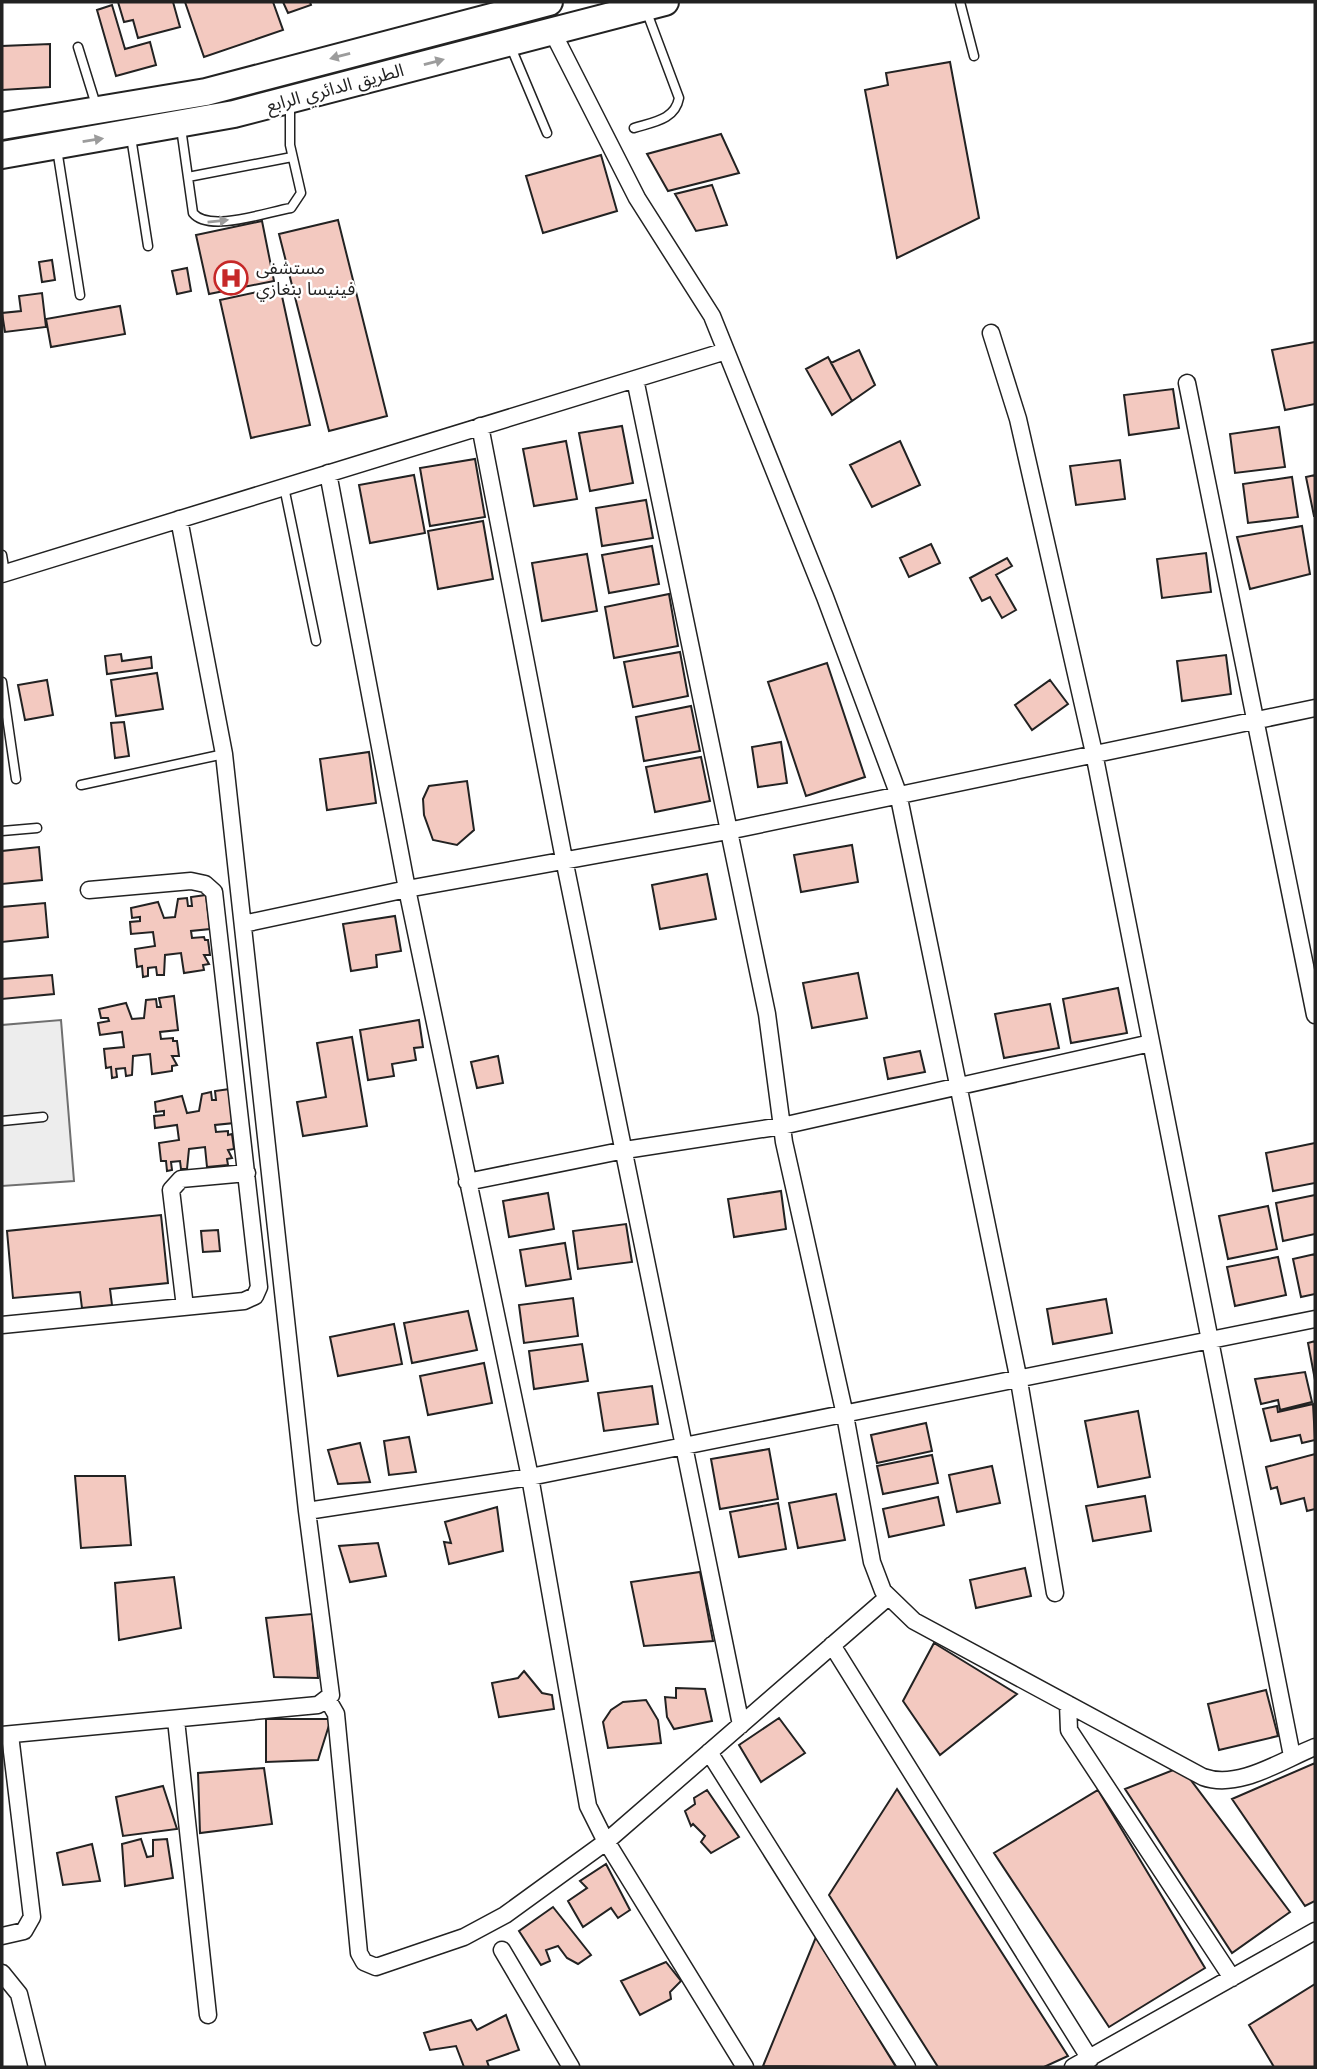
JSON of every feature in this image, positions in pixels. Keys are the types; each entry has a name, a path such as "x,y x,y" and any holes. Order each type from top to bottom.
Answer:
{"main road":[{"name":"الطريق الدائري الرابع","path":"2,126 206,92 549,2"},
{"name":"الطريق الدائري الرابع","path":"2,155 181,125 291,100 655,4"}],"street":[{"path":"552,31 637,198 712,316 825,597 898,793 1019,1381 1055,1592"},
{"path":"991,333 1018,419 1094,753 1292,1756"},
{"path":"3,573 726,351"},
{"path":"635,379 767,1014 790,1176 845,1415 872,1562 888,1597 914,1621 1210,1779 1235,1780 1315,1747"},
{"path":"1187,383 1315,1014"},
{"path":"480,426 564,859 741,1725"},
{"path":"328,473 407,889 530,1477 584,1791 594,1819 745,2067"},
{"path":"2,1936 24,1931 32,1917 6,1735 318,1705 328,1700 332,1689 307,1511 224,754 179,519"},
{"path":"243,925 407,889 728,831 898,793 1315,708"},
{"path":"2,1325 244,1301 258,1292 260,1281 214,892 205,884 191,881 89,890"},
{"path":"467,1182 625,1150 782,1126 1151,1043"},
{"path":"185,1307 171,1190 173,1185 181,1179 247,1173"},
{"path":"307,1511 530,1477 1019,1381 1315,1319"},
{"path":"328,1700 336,1714 359,1953 369,1966 382,1965 493,1923 607,1841 888,1597"},
{"path":"832,1645 1090,2059"},
{"path":"1068,1704 1069,1730 1232,1979"},
{"path":"176,1720 208,2015"},
{"path":"709,1752 907,2067"},
{"path":"1073,2067 1315,1931"},
{"path":"502,1950 571,2067"},
{"path":"2,1973 19,1994 37,2067"}],"lane":[{"path":"960,2 974,56"},
{"path":"634,128 674,112 679,98 655,4"},
{"path":"509,42 547,133"},
{"path":"78,47 98,111"},
{"path":"181,125 195,216 208,223 227,221 296,204 301,193 288,134 291,100"},
{"path":"130,134 148,246"},
{"path":"57,146 80,295"},
{"path":"188,177 292,156"},
{"path":"284,487 316,641"},
{"path":"2,555 3,573"},
{"path":"2,682 16,779"},
{"path":"81,785 224,754"},
{"path":"2,831 37,828"},
{"path":"2,1121 43,1117"}],"shaded area":[{"path":"61,1020 74,1181 2,1186 2,1025"}],"building":[{"path":"118,2 173,2 180,27 138,38 133,20 124,22"},
{"path":"185,2 273,2 283,30 204,57"},
{"path":"283,2 310,2 311,5 288,13"},
{"path":"112,5 125,49 150,42 156,65 116,76 97,10"},
{"path":"50,44 50,87 2,90 2,46"},
{"path":"950,62 979,218 897,258 865,90 888,85 886,73"},
{"path":"721,134 739,173 668,191 647,154"},
{"path":"601,155 617,211 543,233 526,176"},
{"path":"712,185 727,225 696,231 675,194"},
{"path":"338,220 387,416 329,431 279,234"},
{"path":"262,221 274,281 209,294 196,235"},
{"path":"52,260 55,280 42,282 39,262"},
{"path":"187,268 191,291 177,294 172,271"},
{"path":"280,287 310,425 251,438 220,300"},
{"path":"42,293 46,327 5,332 2,313 21,311 19,296"},
{"path":"120,306 125,334 51,347 46,319"},
{"path":"1315,342 1315,404 1285,410 1272,350"},
{"path":"859,350 875,385 852,401 831,363"},
{"path":"828,357 852,401 832,415 806,369"},
{"path":"1173,389 1179,428 1129,435 1124,395"},
{"path":"622,426 633,483 590,491 579,433"},
{"path":"1279,427 1285,467 1235,473 1230,434"},
{"path":"566,441 577,499 534,506 523,449"},
{"path":"900,441 920,485 872,507 850,465"},
{"path":"475,459 485,517 430,526 420,468"},
{"path":"1120,460 1125,499 1076,505 1070,466"},
{"path":"414,475 425,533 370,543 359,485"},
{"path":"1315,475 1315,516 1314,516 1306,477"},
{"path":"1292,477 1298,517 1248,523 1243,484"},
{"path":"646,500 653,538 602,546 596,508"},
{"path":"483,521 493,579 438,589 428,531"},
{"path":"1302,526 1310,574 1250,589 1237,537"},
{"path":"931,544 940,563 909,577 900,558"},
{"path":"652,546 659,584 609,593 602,555"},
{"path":"1206,553 1211,592 1162,598 1157,559"},
{"path":"587,554 597,611 542,621 532,563"},
{"path":"1007,558 1012,566 996,575 1016,610 1002,618 990,597 982,601 970,578"},
{"path":"669,594 678,646 614,658 605,607"},
{"path":"680,652 688,696 633,707 624,662"},
{"path":"121,654 122,661 151,657 152,668 107,674 105,656"},
{"path":"1226,655 1231,694 1182,701 1177,661"},
{"path":"827,663 865,777 806,796 768,682"},
{"path":"157,673 163,709 116,716 111,680"},
{"path":"47,680 53,715 25,720 18,685"},
{"path":"1050,680 1068,704 1032,730 1015,705"},
{"path":"691,706 700,751 644,761 636,717"},
{"path":"124,722 129,756 115,758 111,723"},
{"path":"781,742 787,783 758,787 752,747"},
{"path":"369,752 376,803 327,810 320,759"},
{"path":"701,757 710,801 655,812 646,767"},
{"path":"467,781 474,830 457,845 433,840 424,815 423,799 429,786"},
{"path":"852,845 858,882 801,892 794,855"},
{"path":"39,847 42,880 2,884 2,851"},
{"path":"707,874 716,919 660,929 652,885"},
{"path":"206,895 210,929 191,931 192,938 204,937 208,940 210,955 204,955 209,964 203,965 204,970 184,973 181,953 165,955 164,975 157,975 156,967 148,968 148,976 143,977 142,966 137,967 135,949 155,946 153,932 131,934 130,922 140,921 140,917 132,918 131,908 158,902 164,918 175,917 178,899 187,898 188,906 192,906 191,897"},
{"path":"45,903 48,937 2,942 2,907"},
{"path":"395,916 401,951 376,955 377,967 351,971 343,924"},
{"path":"858,973 867,1018 812,1028 803,983"},
{"path":"52,975 54,994 2,999 2,979"},
{"path":"1118,988 1127,1033 1071,1043 1063,999"},
{"path":"174,996 178,1030 160,1032 161,1039 173,1038 173,1041 177,1041 179,1056 172,1056 177,1065 172,1066 172,1071 152,1074 150,1054 133,1056 132,1075 126,1076 125,1068 116,1069 117,1077 112,1078 111,1067 106,1068 104,1049 124,1047 122,1032 100,1035 98,1023 109,1021 108,1018 101,1018 99,1009 126,1003 132,1019 144,1018 146,1000 156,999 157,1007 161,1007 159,998"},
{"path":"1050,1004 1059,1048 1004,1058 995,1014"},
{"path":"419,1020 423,1047 414,1048 416,1060 392,1064 394,1076 368,1080 360,1030"},
{"path":"352,1037 367,1126 303,1136 297,1102 326,1097 317,1043"},
{"path":"920,1051 925,1072 888,1079 884,1058"},
{"path":"498,1056 503,1083 477,1088 471,1062"},
{"path":"230,1089 234,1123 215,1125 216,1132 228,1131 228,1135 232,1134 234,1149 228,1150 232,1158 227,1159 228,1165 207,1167 205,1147 189,1149 187,1169 181,1169 180,1161 171,1162 172,1170 167,1171 166,1161 161,1161 159,1143 179,1140 177,1125 155,1128 154,1116 164,1115 164,1111 156,1112 155,1102 182,1096 187,1113 199,1111 202,1094 211,1092 212,1100 216,1100 215,1091"},
{"path":"1315,1143 1315,1183 1273,1191 1266,1153"},
{"path":"781,1191 786,1229 734,1237 728,1199"},
{"path":"548,1193 554,1229 509,1237 503,1201"},
{"path":"1315,1195 1315,1234 1283,1241 1276,1203"},
{"path":"1268,1206 1277,1249 1228,1259 1219,1216"},
{"path":"161,1215 168,1283 110,1289 112,1305 82,1308 80,1292 13,1298 7,1231"},
{"path":"626,1224 632,1262 578,1269 573,1231"},
{"path":"218,1230 220,1251 203,1252 201,1231"},
{"path":"565,1243 571,1279 526,1286 520,1250"},
{"path":"1315,1254 1315,1294 1301,1297 1293,1259"},
{"path":"1278,1257 1286,1295 1235,1306 1227,1267"},
{"path":"573,1298 578,1336 524,1343 519,1305"},
{"path":"1106,1299 1112,1333 1053,1344 1047,1309"},
{"path":"468,1311 477,1350 412,1363 404,1323"},
{"path":"394,1324 402,1364 338,1376 330,1337"},
{"path":"1315,1341 1315,1380 1308,1343"},
{"path":"582,1344 588,1381 534,1389 529,1351"},
{"path":"484,1363 492,1403 428,1415 420,1376"},
{"path":"1305,1372 1312,1402 1280,1410 1278,1400 1261,1404 1255,1379"},
{"path":"652,1386 658,1424 604,1431 598,1393"},
{"path":"1313,1404 1315,1440 1302,1443 1300,1435 1271,1441 1263,1409 1277,1406 1278,1412"},
{"path":"1138,1411 1150,1477 1098,1487 1085,1421"},
{"path":"926,1423 932,1451 877,1463 871,1435"},
{"path":"409,1437 416,1472 389,1475 384,1441"},
{"path":"360,1443 370,1482 338,1484 328,1450"},
{"path":"769,1449 778,1499 720,1509 711,1459"},
{"path":"1315,1454 1315,1509 1307,1511 1304,1498 1281,1504 1277,1487 1271,1489 1266,1467"},
{"path":"932,1455 938,1483 883,1494 877,1466"},
{"path":"992,1466 1000,1503 957,1512 949,1475"},
{"path":"75,1476 125,1476 131,1545 81,1548"},
{"path":"836,1494 845,1540 798,1548 789,1503"},
{"path":"1145,1496 1151,1531 1093,1541 1086,1506"},
{"path":"938,1497 944,1525 889,1537 883,1509"},
{"path":"778,1503 786,1549 739,1557 730,1512"},
{"path":"497,1507 503,1551 449,1564 444,1542 451,1543 445,1522"},
{"path":"378,1543 386,1576 350,1582 339,1546"},
{"path":"1025,1568 1031,1596 976,1608 970,1580"},
{"path":"700,1572 713,1641 644,1646 631,1582"},
{"path":"174,1577 181,1628 119,1640 115,1583"},
{"path":"312,1614 318,1678 274,1677 266,1618"},
{"path":"934,1643 1017,1694 940,1755 903,1701"},
{"path":"524,1671 542,1693 552,1695 554,1709 499,1717 492,1683 518,1678"},
{"path":"676,1688 705,1689 712,1721 674,1729 667,1717 665,1697 676,1698"},
{"path":"1266,1690 1278,1736 1219,1750 1208,1704"},
{"path":"646,1700 658,1720 661,1743 608,1748 603,1722 611,1710 623,1702"},
{"path":"779,1718 805,1753 761,1782 739,1745"},
{"path":"266,1719 331,1719 318,1760 266,1762"},
{"path":"1315,1763 1315,1901 1305,1906 1232,1799"},
{"path":"1181,1767 1290,1912 1232,1953 1125,1789"},
{"path":"264,1768 272,1824 200,1833 198,1773"},
{"path":"163,1786 177,1829 123,1836 116,1797"},
{"path":"897,1789 1068,2056 1044,2067 938,2067 829,1895"},
{"path":"707,1790 739,1837 711,1853 701,1842 705,1836 693,1824 691,1826 685,1811 695,1804 694,1798"},
{"path":"1098,1790 1205,1968 1109,2027 994,1853"},
{"path":"141,1839 147,1857 153,1856 153,1840 167,1839 173,1878 125,1886 122,1844"},
{"path":"92,1844 100,1881 63,1885 57,1853"},
{"path":"606,1864 630,1910 618,1918 611,1908 583,1927 568,1901 587,1888 580,1881"},
{"path":"553,1907 591,1955 578,1964 567,1958 558,1946 546,1950 550,1961 541,1965 519,1931"},
{"path":"816,1937 896,2067 763,2066"},
{"path":"666,1962 681,1981 670,1992 671,1999 640,2015 621,1981"},
{"path":"1315,1984 1315,2067 1274,2067 1249,2025"},
{"path":"506,2015 519,2050 487,2061 489,2067 464,2067 456,2046 430,2050 424,2033 471,2020 477,2030"}],"place":[{"name":"مستشفى فينيسا بنغازي","path":"231,278"}]}
